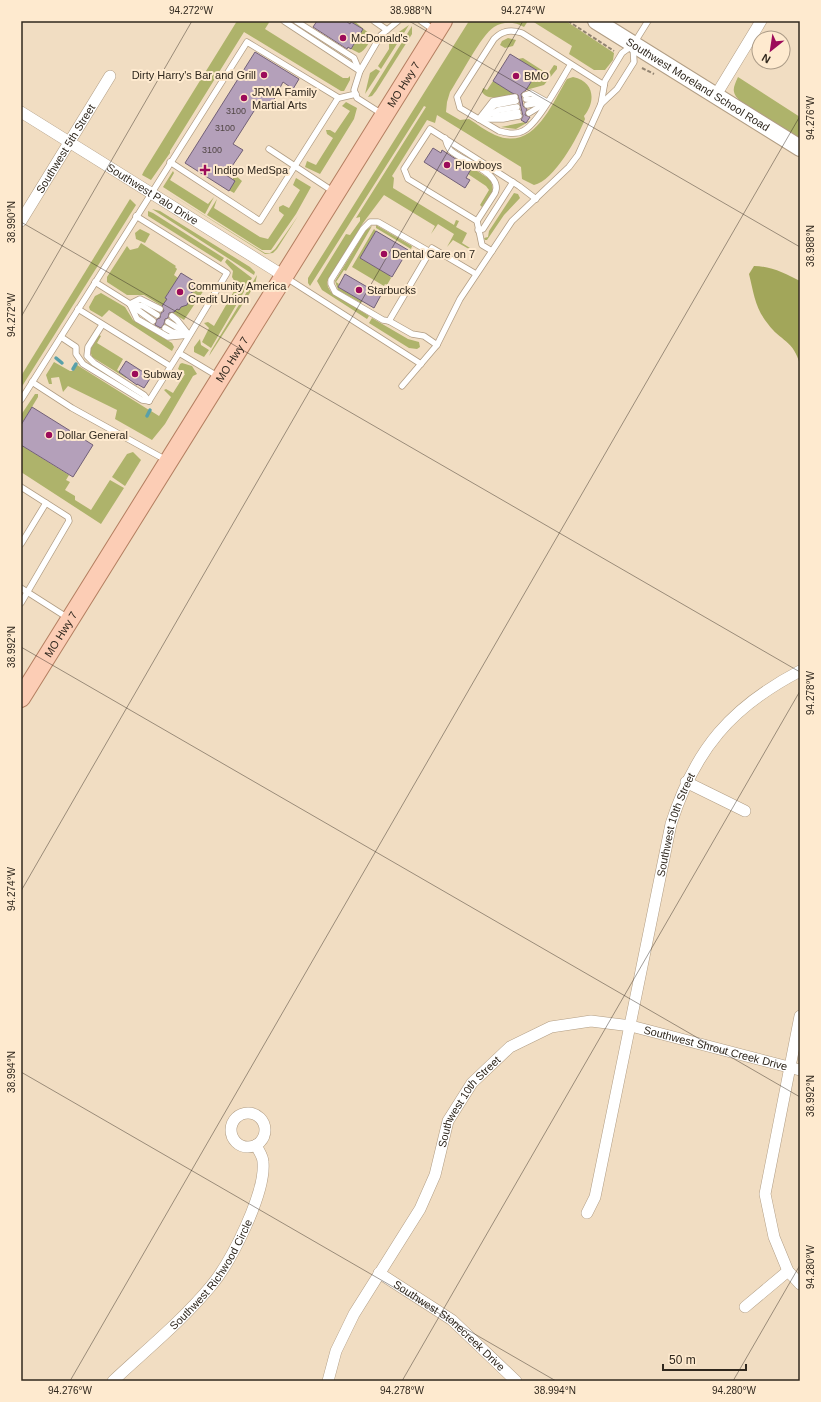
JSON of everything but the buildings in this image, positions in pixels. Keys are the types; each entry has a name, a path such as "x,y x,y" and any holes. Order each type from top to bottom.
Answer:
{"main road":[{"name":"Southwest Moreland School Road","path":"596,21 800,148"},
{"name":"MO Hwy 7","path":"21,698 440,26"}],"street":[{"path":"716,96 761,21"},
{"name":"Southwest 5th Street","path":"21,220 110,76"},
{"name":"Southwest Palo Drive","path":"21,112 284,276"},
{"name":"Southwest 10th Street","path":"587,1213 595,1196 631,1026 671,824 686,782 706,748 721,730 746,705 771,687 800,671"},
{"path":"686,782 745,811"},
{"path":"800,1016 795,1069 778,1129 765,1194 774,1237 788,1271 800,1284"},
{"name":"Southwest 10th Street","path":"328,1381 336,1351 354,1314 420,1209 435,1175 448,1121 472,1083 510,1047 551,1027 591,1021 631,1026"},
{"name":"Southwest Shrout Creek Drive","path":"631,1026 795,1069"},
{"name":"Southwest Richwood Circle","path":"113,1381 184,1314 211,1286 220,1274 241,1238 256,1201 264,1161 256,1145"},
{"path":"745,1307 788,1271"},
{"name":"Southwest Stonecreek Drive","path":"379,1273 452,1320 516,1381"}],"lane":[{"path":"284,21 360,71"},
{"path":"296,21 354,58 360,71"},
{"path":"374,21 387,30"},
{"path":"384,115 357,98 354,90 360,71 381,35 398,21"},
{"path":"421,21 440,26"},
{"path":"402,386 437,345 460,299 512,220 569,167 578,155 601,104 604,81 622,53 633,45 648,21"},
{"path":"571,64 534,124 521,132 506,133 460,108 457,97 494,39 499,34 514,30 522,33 571,64 604,85"},
{"path":"21,400 247,42 338,98 356,94"},
{"path":"601,104 617,89 634,63 633,45"},
{"path":"527,104 532,93 548,102"},
{"path":"170,162 260,221 338,98"},
{"path":"478,119 493,101 517,106"},
{"path":"527,104 548,102"},
{"path":"527,104 548,102"},
{"path":"478,119 499,110 517,106"},
{"path":"478,119 503,119 517,106"},
{"path":"477,221 408,179 404,169 430,129 513,182 536,199"},
{"path":"445,138 450,150 488,174 496,182 497,190 477,221 482,245 492,251"},
{"path":"269,149 294,167 336,193"},
{"path":"478,230 483,228 513,182"},
{"path":"136,216 227,273 149,401"},
{"path":"430,252 378,222 370,222 363,229 331,280 331,284 335,292 383,320 389,321 412,334 424,336 437,345"},
{"path":"389,321 432,248 476,274"},
{"path":"284,276 422,364"},
{"path":"95,282 130,304 138,312 153,321"},
{"path":"130,304 140,298 160,309"},
{"path":"130,304 137,319 168,337 189,335"},
{"path":"130,304 143,306 157,315"},
{"path":"78,309 170,366"},
{"path":"172,316 178,320 189,335"},
{"path":"168,322 189,335"},
{"path":"102,325 88,347 87,356 94,363 144,395 149,401"},
{"path":"165,328 172,332 189,335"},
{"path":"61,337 76,347 76,354 83,364 142,400 149,401"},
{"path":"178,352 221,378"},
{"path":"32,382 72,408 168,462"},
{"path":"21,487 68,516 69,521 21,603"},
{"path":"21,544 46,503"},
{"path":"21,588 70,619"}],"path":[{"path":"568,21 614,51"}],"green space":[{"path":"237,21 270,21 265,29 343,78 348,78 350,76 350,80 344,91 341,91 244,32 170,153 151,180 142,175 144,171"},
{"path":"354,21 371,35 367,46 359,53 351,49 363,29 353,23"},
{"path":"469,21 528,21 524,27 513,23 506,23 498,25 489,31 477,47 450,92 446,112 460,120 469,119 495,135 509,139 520,137 531,132 540,123 567,79 573,77 586,83 589,88 591,99 588,111 584,116 585,119 582,127 571,147 557,167 542,182 534,185 522,179 521,167 437,115 435,123 427,120 392,176 394,178 393,188 454,225 456,220 459,221 456,227 467,233 462,243 470,248 469,249 453,240 447,247 454,234 438,224 431,234 435,226 384,195 363,223 327,282 331,292 369,316 367,319 322,290 317,281 346,234 350,235 360,221 360,217 356,218 426,107 424,106 310,286 308,283 308,278"},
{"path":"532,21 566,21 614,53 613,60 605,70 594,70 569,54 572,46"},
{"path":"409,25 381,69 378,66 389,49 389,44 386,43 386,41"},
{"path":"412,26 412,34 376,91 372,96 368,97"},
{"path":"508,38 516,40 513,46 505,48 500,45 502,41"},
{"path":"523,58 548,74 554,65 557,66 557,69 544,85 526,90 538,71 518,59"},
{"path":"376,69 380,71 365,94 370,73"},
{"path":"738,77 800,117 800,139 740,101 734,92"},
{"path":"493,81 514,94 497,98 485,95 482,92 483,88 487,90"},
{"path":"346,102 357,108 354,119 320,174 305,167 307,161 316,165 333,138 327,134 326,130 330,130 335,133 350,111 342,106"},
{"path":"530,121 516,129 501,127"},
{"path":"457,158 491,180 493,191 482,207 480,205 489,190 486,186 468,174 471,168 456,159"},
{"path":"173,171 174,173 170,180 208,204 214,197 205,214 163,187"},
{"path":"235,175 242,181 234,193 225,188 227,188"},
{"path":"296,178 311,187 296,214 271,250 262,250 207,215 217,199 214,208 260,237 268,239 284,215 279,211 279,207 283,205 289,208 300,190 293,185"},
{"path":"164,190 265,253 270,253 275,249 298,216 277,249 273,253 265,254"},
{"path":"514,193 518,194 520,198 504,215 487,240 485,240 484,238 488,237 489,231"},
{"path":"130,199 136,205 21,388 21,376"},
{"path":"152,209 160,211 250,267 255,272 254,275"},
{"path":"148,211 224,258 221,262 148,216"},
{"path":"376,225 412,246 411,249 376,228"},
{"path":"372,226 346,271 344,270 336,282 339,284 338,287 362,301 361,303 338,290 335,281 366,230"},
{"path":"140,229 150,234 145,243 136,239 135,233"},
{"path":"374,229 376,231 360,258 389,275 391,278 387,285 385,284 384,286 352,267"},
{"path":"141,243 176,266 175,267 177,269 174,275 178,278 165,298 182,305 187,304 193,291 194,292 203,285 206,287 184,320 144,295 127,295 107,282 107,277 127,246 130,250 138,248"},
{"path":"227,259 252,278 211,348 202,342 209,328 204,323 208,322 214,326 237,286 234,284 235,282 232,277 233,271 225,262"},
{"path":"754,266 772,269 800,281 800,365 794,350 773,330 760,312 749,274"},
{"path":"257,275 255,285 209,356 211,351"},
{"path":"101,293 125,307 133,320 172,343 174,347 172,351 109,310 102,317 90,310 89,307 95,296"},
{"path":"372,318 408,339 419,342 420,347 417,349 409,348 369,323"},
{"path":"99,335 101,336 97,343 123,359 117,370 127,377 126,378 92,357 90,350"},
{"path":"200,339 201,345 209,350 204,357 194,352 194,347"},
{"path":"54,362 70,371 73,371 77,365 149,410 147,416 151,411 159,416 171,397 164,390 166,389 173,393 185,374 178,369 180,364 182,363 192,366 197,374 193,376 165,424 152,440 115,419 117,410 68,386 63,392 59,377 51,378 52,384 49,384 46,375"},
{"path":"35,394 38,394 38,397 21,425 21,415"},
{"path":"21,445 69,475 66,480 70,482 65,490 75,496 75,500 91,510 110,480 124,488 101,524 21,472"},
{"path":"133,452 141,460 125,486 112,477 127,454"}],"waterway":[{"path":"56,358 62,363"},
{"path":"73,369 76,364"},
{"path":"147,416 150,410"}],"place":[{"name":"McDonald's","path":"343,38"},
{"name":"Dirty Harry's Bar and Grill","path":"264,75"},
{"name":"BMO","path":"516,76"},
{"name":"JRMA Family Martial Arts","path":"244,98"},
{"name":"Plowboys","path":"447,165"},
{"name":"Indigo MedSpa","path":"205,170"},
{"name":"Dental Care on 7","path":"384,254"},
{"name":"Starbucks","path":"359,290"},
{"name":"Community America Credit Union","path":"180,292"},
{"name":"Subway","path":"135,374"},
{"name":"Dollar General","path":"49,435"}]}
